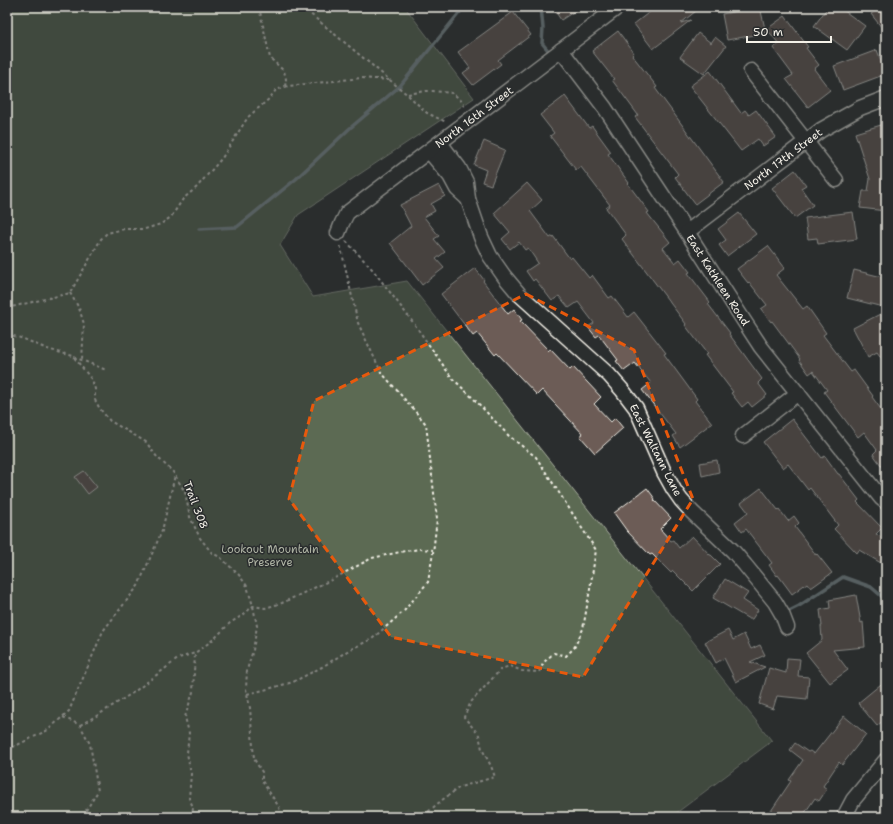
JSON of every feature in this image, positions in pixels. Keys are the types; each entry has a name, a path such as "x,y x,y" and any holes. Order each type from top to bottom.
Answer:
{"street":[{"name":"North 16th Street","path":"338,233 348,213 618,7"},
{"name":"East Kathleen Road","path":"561,50 605,108 761,347 881,498 886,502"},
{"path":"751,71 836,180"},
{"name":"North 17th Street","path":"687,232 822,130 853,111 886,98"},
{"name":"East Waltann Lane","path":"434,147 445,160 458,180 466,182 468,199 481,237 490,256 504,276 518,294 609,375 623,391 636,408 664,472 677,495 745,565 775,602 787,627"},
{"path":"744,436 798,393"},
{"path":"848,815 853,800 886,760"}],"path":[{"path":"259,7 270,58 284,71 286,79 285,87"},
{"path":"302,7 408,95 427,113 448,123 453,132"},
{"path":"7,308 70,293 101,239 107,233 124,229 145,229 161,224 171,217 183,199 198,187 222,158 248,117 269,99 276,90 310,83 361,78 390,80"},
{"path":"408,95 426,91 452,93 460,99 471,119"},
{"path":"247,694 293,682 322,667 349,650 372,639 404,611 428,582 437,520 426,424 381,372 361,330 358,323 338,233"},
{"path":"338,233 373,270 415,325 452,378 509,436 536,457 596,550 583,629 574,648 566,656 554,653 544,662 539,672 522,671 510,666 501,669 471,702 464,717 479,735 482,749 495,777 460,787 429,811 406,817"},
{"path":"70,293 79,308 84,324 82,360"},
{"path":"7,334 24,339 47,349 73,356 106,370"},
{"name":"Trail 308","path":"73,356 92,380 95,389 95,400 100,409 110,421 146,442 157,457 173,472 185,492 190,517 200,538 212,553 220,557 239,575 247,586 257,626 247,670 246,689 250,708 254,759 262,772 262,781 279,807 282,817"},
{"path":"7,750 48,730 69,711 103,631 138,586 162,530 175,475"},
{"path":"80,725 134,692 179,658 196,653 214,639 230,623 243,615 253,606 265,608 282,604 372,558 420,549 433,550"},
{"path":"192,817 193,807 189,798 191,774 187,753 189,733 185,717 193,692 196,653"},
{"path":"63,717 80,725 90,744 98,791 82,817"}],"highlighted area":[{"path":"526,294 634,350 693,499 583,677 391,637 289,499 314,401"}],"green space":[{"name":"Lookout Mountain Preserve","path":"7,7 405,7 474,98 298,215 280,245 313,297 407,281 772,741 671,817 7,817"}],"building":[{"path":"562,7 581,7 561,20 555,11"},
{"path":"656,7 701,7 681,23 691,20 653,49 634,24"},
{"path":"760,7 766,33 727,40 722,14"},
{"path":"828,7 839,7 865,26 847,50 814,26"},
{"path":"881,7 886,7 886,33 871,14"},
{"path":"513,12 531,35 498,60 501,64 473,85 463,73 470,68 458,52"},
{"path":"785,16 808,47 806,48 819,65 814,69 830,90 808,107 786,79 793,75 773,48 779,44 767,29"},
{"path":"618,31 634,53 632,55 657,87 655,88 724,182 695,204 675,177 678,174 635,117 638,115 612,80 614,79 592,51"},
{"path":"698,33 711,43 715,37 726,46 704,74 680,57"},
{"path":"877,50 886,74 843,90 834,66"},
{"path":"710,71 741,113 745,110 749,115 756,110 776,137 763,146 758,139 741,151 690,86"},
{"path":"565,96 589,128 592,126 611,152 608,154 649,212 647,213 670,242 663,248 675,263 680,259 690,272 688,273 710,302 708,304 762,379 758,383 767,395 752,407 748,402 742,407 731,393 733,392 705,355 707,354 685,325 686,324 622,239 626,235 606,208 610,205 581,167 576,170 550,136 554,133 540,115"},
{"path":"881,125 886,140 886,211 860,208 863,191 868,191 870,179 855,133"},
{"path":"484,141 505,150 491,185 482,182 486,170 474,165"},
{"path":"795,170 806,185 801,188 813,205 795,218 772,188"},
{"path":"527,183 542,200 530,211 550,238 553,236 570,259 572,257 589,278 592,275 609,298 612,296 628,317 634,312 666,353 664,354 697,399 695,401 712,423 680,447 673,436 676,434 642,390 651,383 635,363 624,371 616,361 618,360 599,335 596,337 588,327 594,323 578,302 569,308 559,296 552,301 535,279 533,281 526,271 538,263 528,248 525,250 519,242 510,249 502,239 510,232 494,213"},
{"path":"439,185 445,196 431,204 435,211 424,217 439,236 434,239 445,252 436,259 444,268 422,285 390,243 411,226 400,205"},
{"path":"853,212 857,239 818,244 817,238 808,239 805,218"},
{"path":"739,213 756,234 727,256 719,245 726,240 718,229"},
{"path":"768,246 785,268 776,275 803,309 807,306 826,333 823,335 851,372 854,370 886,416 886,472 873,454 877,450 864,432 858,437 824,392 827,390 813,371 809,374 799,360 800,359 772,321 771,322 761,309 767,305 737,269"},
{"path":"475,268 508,314 514,309 522,320 520,321 549,351 550,349 570,370 573,367 601,397 594,404 611,422 615,418 623,428 595,453 580,436 583,434 542,390 537,395 497,353 495,355 477,333 473,336 441,294"},
{"path":"854,270 886,278 886,296 883,307 847,298"},
{"path":"882,313 886,322 886,364 877,352 868,357 853,328"},
{"path":"792,419 822,458 825,456 859,500 857,502 882,528 876,534 886,540 886,566 859,550 857,553 834,529 838,525 810,488 808,490 788,464 783,468 763,442"},
{"path":"717,460 719,472 702,476 700,463"},
{"path":"84,471 97,487 88,494 75,477"},
{"path":"647,488 655,499 654,500 671,518 660,529 671,541 673,540 679,548 692,536 720,564 693,591 673,571 671,573 652,554 650,555 627,531 614,513"},
{"path":"761,488 788,521 794,516 799,523 795,527 832,573 811,588 807,583 792,594 769,565 772,563 746,529 742,532 735,522 748,512 741,503"},
{"path":"725,579 748,593 743,600 758,610 752,619 749,619 713,598"},
{"path":"856,595 861,623 863,622 865,647 833,650 848,670 830,683 806,653 822,640 820,610 830,608 829,600"},
{"path":"728,630 733,640 744,634 751,649 760,645 765,655 750,662 765,667 736,682 724,658 716,663 705,642"},
{"path":"787,658 800,659 798,676 809,677 807,699 777,696 773,709 759,704 769,668 786,673"},
{"path":"886,680 886,718 877,726 858,703"},
{"path":"844,716 866,734 842,765 839,762 823,786 827,789 819,801 815,798 802,817 767,817 803,760 790,750 795,743 808,752 810,751 814,754"}],"waterway":[{"path":"199,229 237,227 296,179 349,129 400,86 464,7"},
{"path":"541,7 543,28 542,43 551,54"},
{"path":"785,613 799,606 843,577 871,587 886,600"}]}
